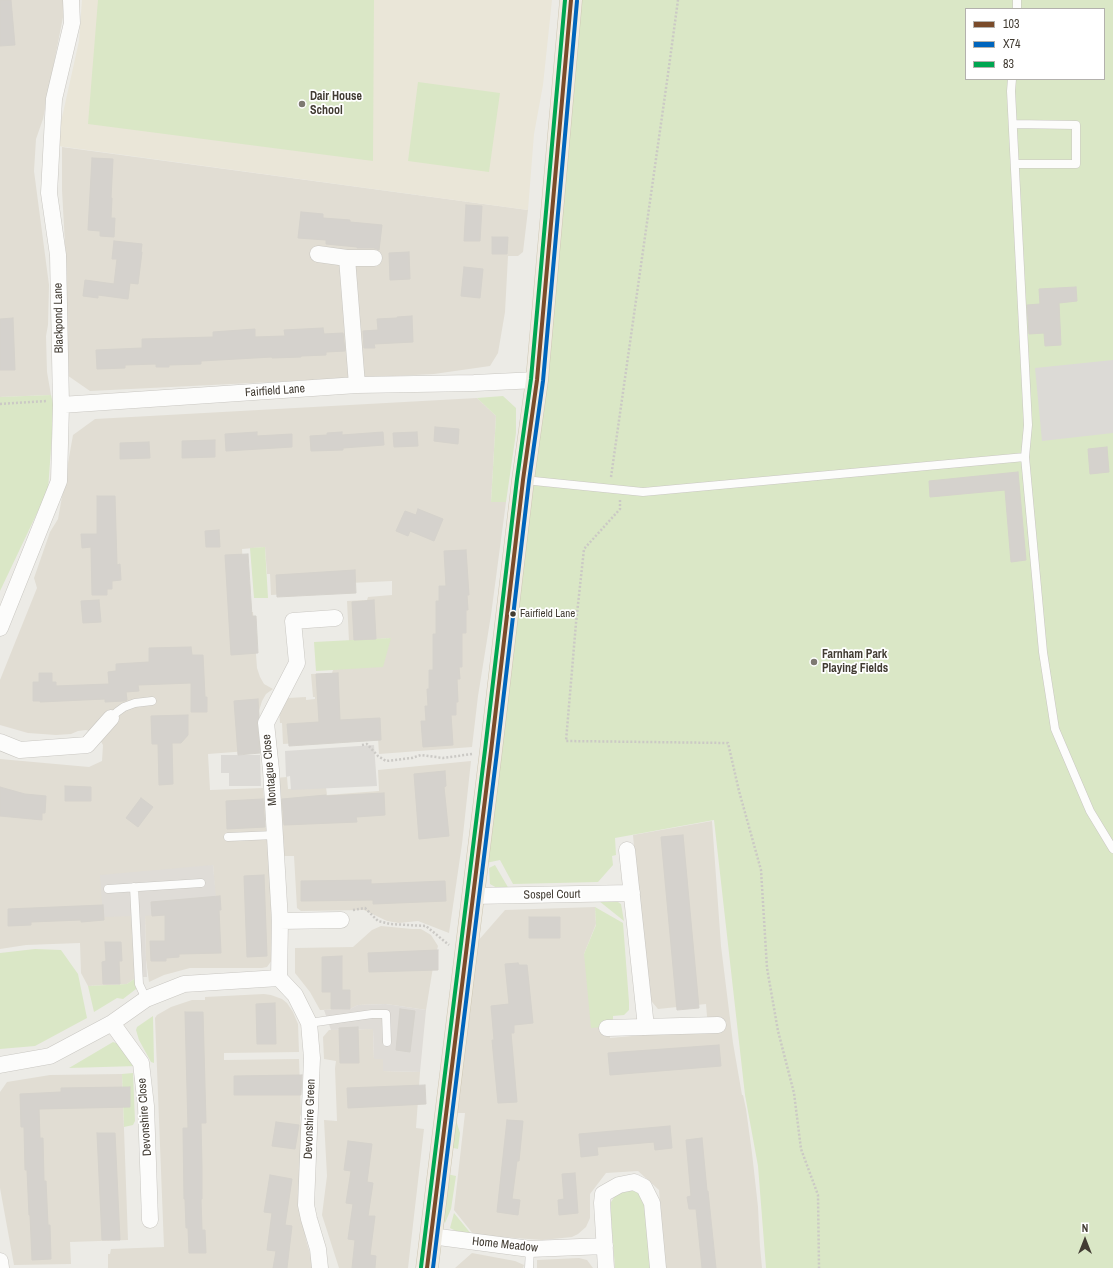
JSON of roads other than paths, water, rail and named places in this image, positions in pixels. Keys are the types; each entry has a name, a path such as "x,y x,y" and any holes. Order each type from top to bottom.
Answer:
{"main road":[{"path":"427,1268 523,480 537,380 571,0"}],"street":[{"name":"Blackpond Lane","path":"0,628 59,481 61,402 58,255 49,193 54,99 72,23 71,0"},
{"path":"318,254 347,258 374,258"},
{"path":"347,258 357,386"},
{"name":"Fairfield Lane","path":"61,402 357,386 537,380"},
{"name":"Montague Close","path":"280,922 266,723 297,663 293,621 335,618"},
{"path":"0,742 20,750 87,745 111,718"},
{"path":"627,850 646,1027"},
{"name":"Sospel Court","path":"472,896 632,893"},
{"path":"0,1065 50,1056 112,1022 146,999 184,984 279,978 280,922 341,920"},
{"name":"Devonshire Green","path":"279,978 295,995 309,1023 312,1058 306,1205 318,1249 320,1268"},
{"name":"Devonshire Close","path":"112,1022 141,1063 146,1106 150,1220"},
{"path":"607,1028 718,1025"},
{"path":"606,1268 602,1202 603,1194 619,1185 634,1182 644,1187 652,1203 658,1268"},
{"name":"Home Meadow","path":"431,1236 530,1249 605,1246"},
{"path":"0,1261 1,1268"}],"lane":[{"path":"1012,80 1011,91 1028,425 1025,457 1043,652 1055,730 1090,811 1113,849"},
{"path":"1013,124 1076,125 1076,164 1015,164"},
{"path":"523,480 643,492 1025,457"},
{"path":"111,718 124,707 135,702 152,701"},
{"path":"228,837 275,835"},
{"path":"108,889 201,882"},
{"path":"134,887 139,984 146,999"},
{"path":"309,1023 372,1014 386,1014 386,1042"},
{"path":"529,1268 530,1249"}],"place":[{"name":"Dair House School","path":"302,104"},
{"name":"Fairfield Lane","path":"513,614"},
{"name":"Farnham Park Playing Fields","path":"814,662"}]}
